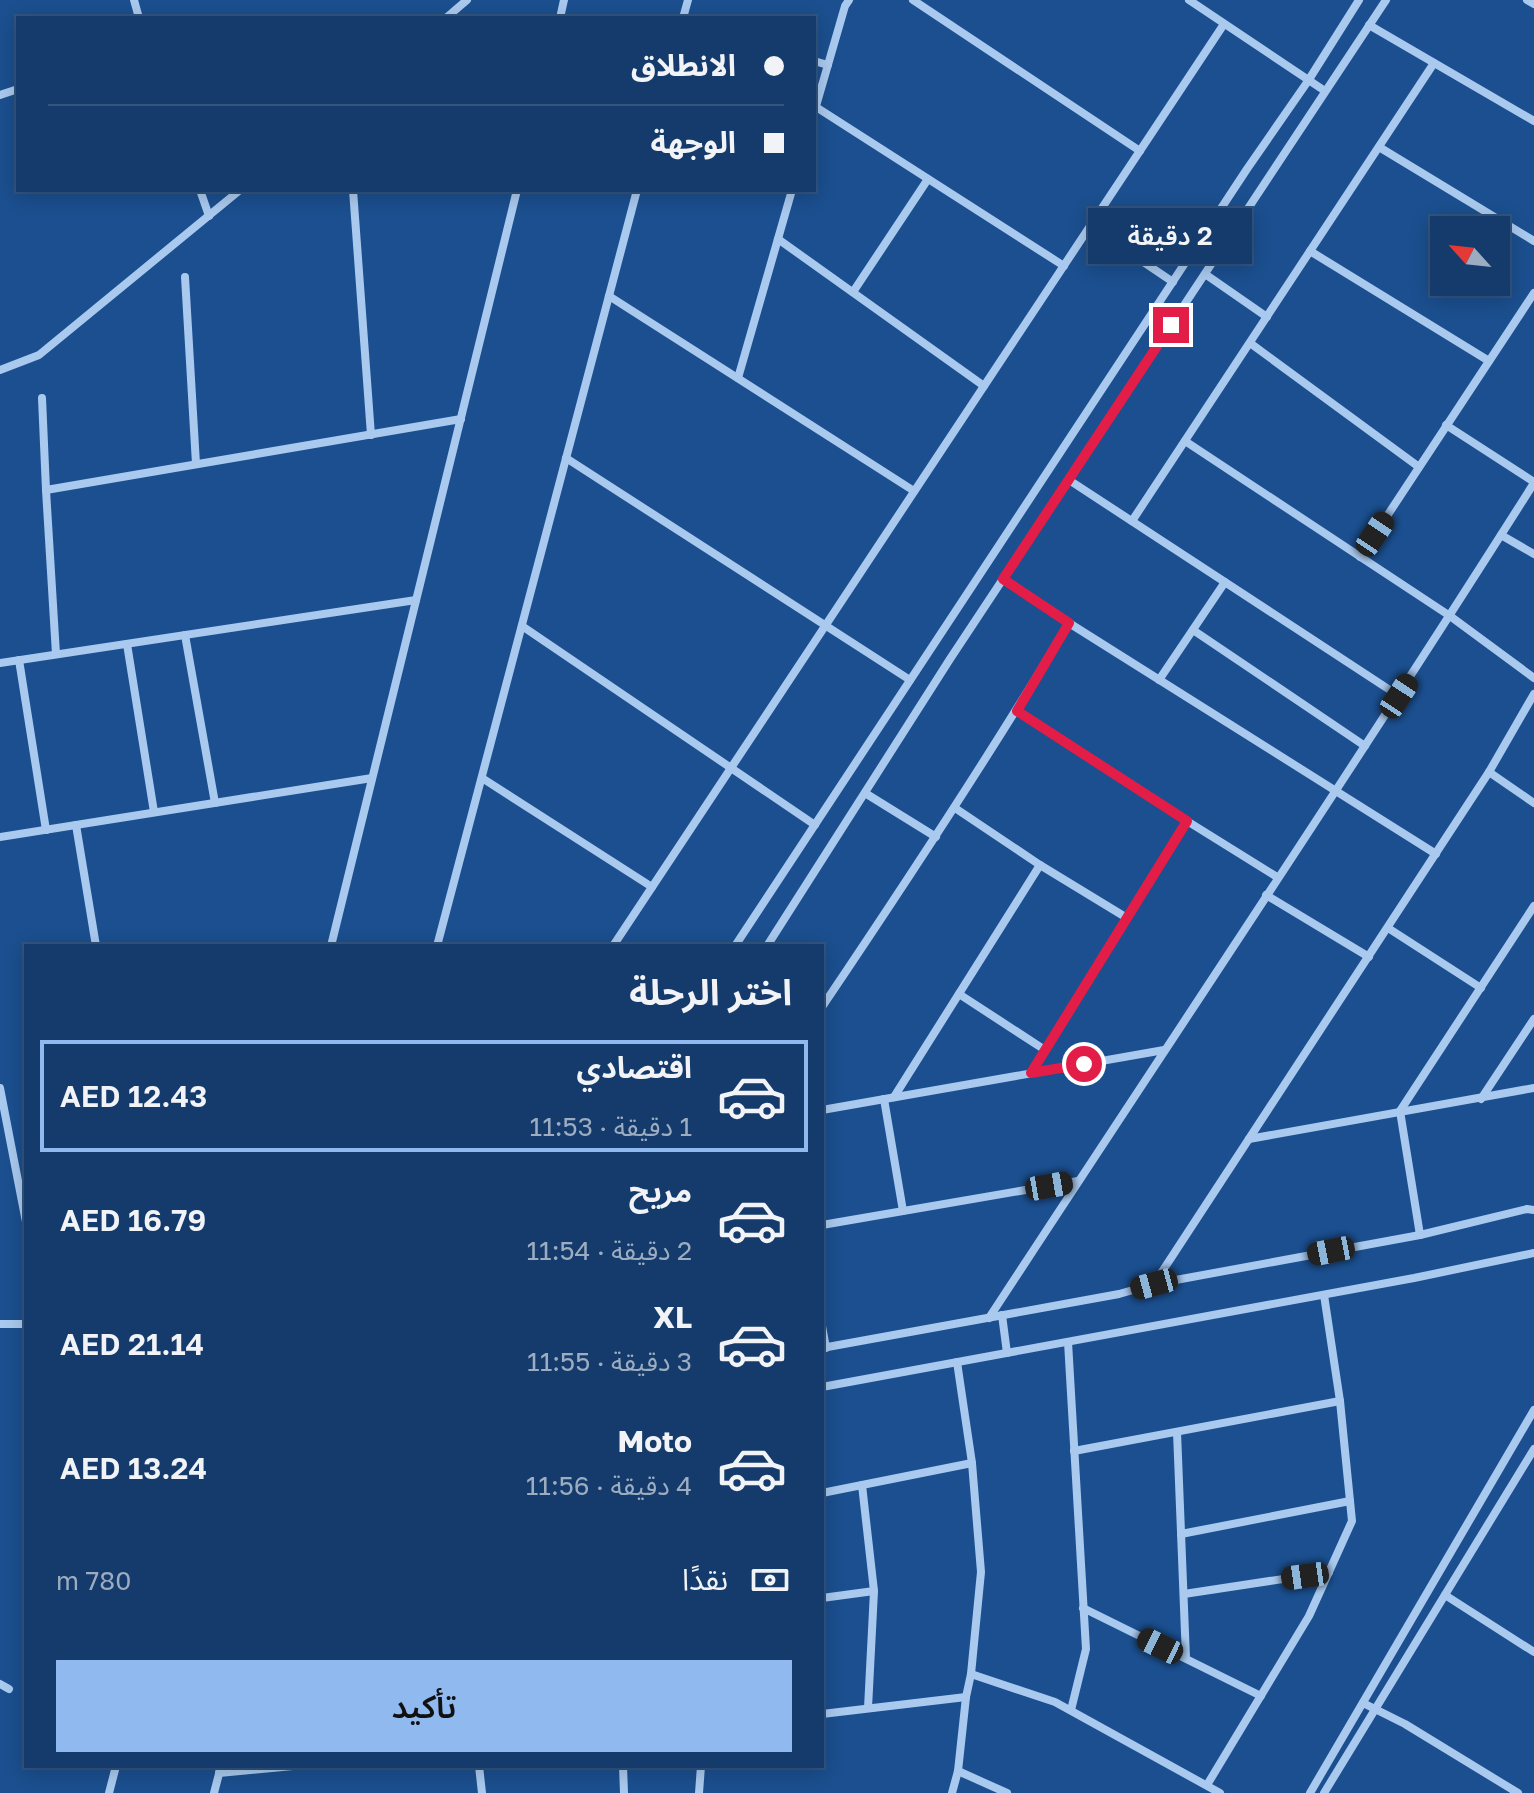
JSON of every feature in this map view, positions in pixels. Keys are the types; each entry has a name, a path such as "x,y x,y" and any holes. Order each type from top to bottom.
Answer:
{"street":[{"path":"448,16 467,0"},
{"path":"816,107 849,0"},
{"path":"913,0 1140,151"},
{"path":"1189,0 1325,91"},
{"path":"736,944 1359,0"},
{"path":"768,944 1003,579 1386,0"},
{"path":"1527,0 1534,4"},
{"path":"614,944 1224,24"},
{"path":"1369,25 1534,121"},
{"path":"816,62 828,65"},
{"path":"1132,521 1434,63"},
{"path":"816,111 1064,266"},
{"path":"1379,147 1534,241"},
{"path":"853,292 928,179"},
{"path":"201,192 209,216"},
{"path":"0,370 39,355 238,192"},
{"path":"353,192 371,435"},
{"path":"331,944 517,192"},
{"path":"438,944 636,192"},
{"path":"738,378 791,192"},
{"path":"1090,226 1173,282"},
{"path":"778,239 984,386"},
{"path":"1310,251 1489,361"},
{"path":"1205,274 1267,317"},
{"path":"185,277 196,464"},
{"path":"1360,557 1534,293"},
{"path":"609,296 914,491"},
{"path":"1250,343 1419,467"},
{"path":"42,398 56,654"},
{"path":"46,490 461,419"},
{"path":"989,1318 1399,696 1534,482 1446,425"},
{"path":"1185,441 1450,616 1534,678"},
{"path":"566,458 910,680"},
{"path":"1069,480 1399,696"},
{"path":"1501,535 1534,554"},
{"path":"1003,579 1436,854"},
{"path":"1159,680 1225,582"},
{"path":"0,663 416,600"},
{"path":"824,1004 955,808 1069,623"},
{"path":"522,626 815,825"},
{"path":"1193,630 1365,746"},
{"path":"185,635 215,803"},
{"path":"127,644 154,812"},
{"path":"19,660 46,830"},
{"path":"1154,1284 1489,772 1534,694"},
{"path":"1017,711 1277,877"},
{"path":"1489,772 1534,803"},
{"path":"0,837 372,778"},
{"path":"482,778 652,887"},
{"path":"865,793 936,837"},
{"path":"955,808 1127,918"},
{"path":"1031,1073 1187,821"},
{"path":"76,825 96,944"},
{"path":"903,1211 889,1098 1040,865"},
{"path":"1266,895 1369,957"},
{"path":"1420,1235 1400,1111 1534,906"},
{"path":"1525,921 1534,928"},
{"path":"1388,928 1481,988"},
{"path":"959,994 1045,1050"},
{"path":"1481,1099 1534,1019"},
{"path":"824,1110 1164,1050"},
{"path":"0,1088 24,1212"},
{"path":"1249,1139 1534,1088"},
{"path":"824,1225 1078,1181"},
{"path":"824,1348 1420,1235 1530,1209 1534,1197"},
{"path":"824,1387 1324,1295 1534,1253"},
{"path":"1207,1785 1309,1616 1352,1521 1340,1401 1324,1295"},
{"path":"1002,1315 1007,1353"},
{"path":"0,1324 24,1324"},
{"path":"1068,1342 1086,1649 1071,1710"},
{"path":"952,1793 958,1771 971,1674 981,1572 972,1463 957,1362"},
{"path":"1074,1451 1340,1401"},
{"path":"1310,1793 1534,1410"},
{"path":"1177,1432 1186,1658"},
{"path":"1324,1793 1534,1449"},
{"path":"824,1493 972,1463"},
{"path":"862,1485 874,1591 868,1708"},
{"path":"1181,1534 1350,1501"},
{"path":"1184,1594 1329,1572"},
{"path":"824,1598 874,1591"},
{"path":"1445,1595 1534,1652"},
{"path":"1083,1608 1261,1696"},
{"path":"971,1674 1055,1702 1220,1793"},
{"path":"0,1684 9,1689"},
{"path":"824,1714 966,1697"},
{"path":"1363,1703 1405,1724 1518,1793"},
{"path":"109,1793 115,1768"},
{"path":"214,1793 220,1770 256,1768"},
{"path":"479,1768 482,1793"},
{"path":"623,1768 624,1793"},
{"path":"699,1793 701,1768"},
{"path":"958,1771 1007,1793"}],"route":[{"path":"1084,1064 1031,1073 1187,821 1017,711 1069,623 1003,579 1171,325"}]}
